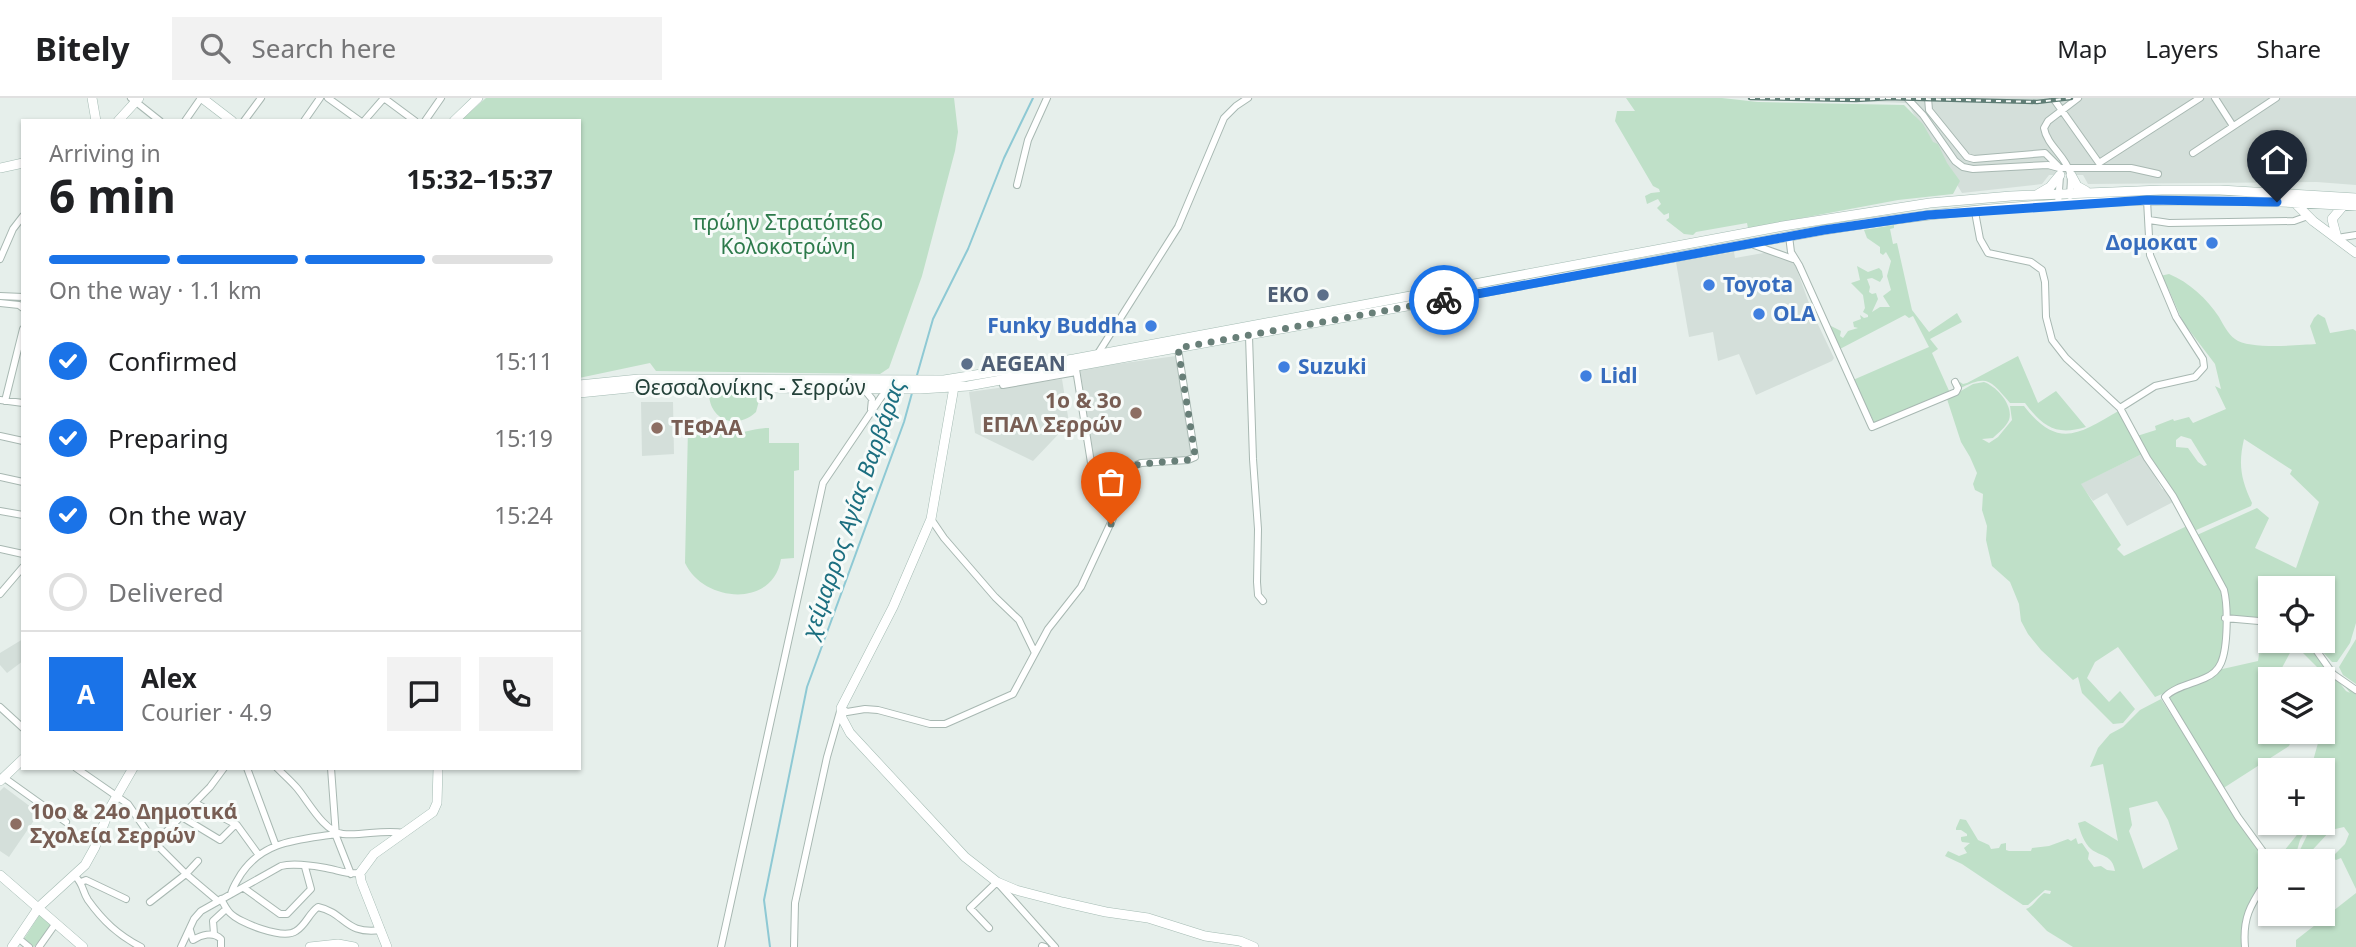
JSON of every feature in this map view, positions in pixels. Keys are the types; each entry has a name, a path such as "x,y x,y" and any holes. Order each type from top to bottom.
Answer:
{"main road":[{"path":"92,98 96,119"},
{"path":"202,98 229,119"},
{"path":"456,119 478,98"},
{"path":"120,119 136,99"},
{"path":"0,168 21,163"},
{"path":"2037,195 2050,187 2065,171 2077,186 2091,192"},
{"path":"2058,200 2070,194 2091,192 2220,190 2356,198"},
{"name":"Θεσσαλονίκης - Σερρών","path":"1075,366 1097,355 1783,226 1930,203 2037,195 2058,200"},
{"path":"2058,200 2069,205 2147,200 2356,206"},
{"name":"Θεσσαλονίκης - Σερρών","path":"937,384 954,387 1002,379 1789,236 1888,220 1975,212 2058,200"},
{"path":"2295,203 2356,253"},
{"path":"2337,238 2332,223 2333,215 2343,205"},
{"path":"2308,216 2319,217 2332,223"},
{"name":"Θεσσαλονίκης - Σερρών","path":"581,385 639,379 897,385 1002,379"},
{"name":"Θεσσαλονίκης - Σερρών","path":"581,393 639,387 863,388 897,385"},
{"path":"954,387 931,519 893,607 841,708 842,718 850,733 965,857 997,882 1062,902 1148,918 1205,936 1240,941 1254,947"},
{"path":"1,778 21,761"},
{"path":"12,947 39,907 78,879 116,796 132,770"},
{"path":"387,947 360,880 355,874 371,857 428,817 435,809 438,770"},
{"path":"0,875 83,947"},
{"path":"310,947 332,944 354,947"}],"street":[{"path":"186,119 202,98"},
{"path":"245,119 261,98"},
{"path":"305,119 320,98"},
{"path":"328,98 359,119"},
{"path":"364,119 384,98 412,119"},
{"path":"426,119 441,98"},
{"path":"1017,185 1028,140 1047,98"},
{"path":"1097,355 1172,238 1224,118 1248,98"},
{"path":"1907,98 1923,115 1955,161 1963,167 1973,169 2048,165 2065,171 2131,169 2158,174"},
{"path":"1922,98 1967,157 1973,159 2045,153 2065,171"},
{"path":"1928,98 1929,110"},
{"path":"2053,98 2099,163 2200,98"},
{"path":"2069,205 2070,194 2065,171 2044,131 2048,121 2078,98"},
{"path":"2215,98 2233,127"},
{"path":"2193,153 2276,98"},
{"path":"136,99 158,119"},
{"path":"2058,200 2065,171"},
{"path":"2120,408 2150,388 2195,377 2204,367 2201,355 2176,317 2150,255 2147,200"},
{"path":"1975,212 1980,239 1988,253 2031,262 2042,270 2046,317 2052,340 2066,358 2120,408 2147,458 2173,496 2224,590 2223,659 2217,669 2205,678 2174,690 2165,697 2238,817 2261,849"},
{"path":"2149,220 2168,223 2294,221 2308,216"},
{"path":"0,259 13,229 21,219"},
{"path":"2337,238 2356,235"},
{"path":"1789,236 1791,252 1798,262 1872,427 1956,393 1958,388 1955,382"},
{"path":"1742,244 1764,247 1798,262"},
{"path":"0,296 21,298"},
{"path":"0,303 21,306"},
{"path":"21,336 3,401 21,403"},
{"path":"1249,336 1258,529 1257,582 1258,595 1263,601"},
{"path":"1099,481 1139,464 1194,458 1178,348"},
{"path":"794,947 795,903 827,757 841,708 847,712 878,710 929,724 945,724 1012,695 1048,629 1081,587 1112,523 1112,503 1092,469 1075,366"},
{"path":"721,947 823,483 883,395 897,385"},
{"path":"863,388 872,401 867,417"},
{"path":"0,436 21,441"},
{"path":"0,477 21,482"},
{"path":"0,511 21,515"},
{"path":"931,519 995,597 1020,620 1035,653"},
{"path":"0,549 21,554"},
{"path":"0,594 21,570"},
{"path":"2225,618 2258,621"},
{"path":"2318,653 2333,674 2356,690"},
{"path":"0,707 21,725"},
{"path":"79,770 130,806 155,843 186,874 219,900 233,916 253,925 287,934 298,931 318,907 357,930 381,930"},
{"path":"155,843 223,770"},
{"path":"248,770 276,846"},
{"path":"279,770 299,789 319,818 336,833"},
{"path":"331,770 336,833 355,874"},
{"path":"1,778 66,822"},
{"path":"195,803 241,829 258,854"},
{"path":"182,817 220,840 235,825"},
{"path":"231,894 240,876 258,854 276,846 336,833 404,833"},
{"path":"150,902 198,861"},
{"path":"181,947 199,912 281,866 325,867 355,874"},
{"path":"244,888 280,914 289,913 311,888 304,867"},
{"path":"78,879 86,880 126,899"},
{"path":"78,879 88,899 114,932 141,947"},
{"path":"989,928 970,908 997,882 1055,947"},
{"path":"2245,947 2244,927 2248,910 2258,893"},
{"path":"301,900 313,911"},
{"path":"214,934 213,921 226,909"},
{"path":"39,947 57,923"},
{"path":"190,929 194,944 214,934"},
{"path":"214,934 221,939 221,947"},
{"path":"18,938 29,947"},
{"path":"117,947 124,938"}],"shaded area":[{"path":"1764,98 2356,98 2356,185 2317,182 2088,184 2083,175 2049,175 2042,184 1962,193 1907,103"},
{"path":"1734,252 1735,258 1769,252 1794,262 1813,314 1834,358 1832,361 1756,395 1739,354 1718,361 1713,332 1689,337 1676,262"},
{"name":"1ο & 3ο ΕΠΑΛ Σερρών","path":"1176,356 1191,456 1132,463 1096,471 1080,369"},
{"path":"1062,379 1069,423 1033,461 975,433 969,392"},
{"name":"ΤΕΦΑΑ","path":"641,402 673,402 674,454 642,456"},
{"path":"2142,454 2162,489 2166,490 2173,502 2127,526 2107,493 2093,501 2080,484"},
{"path":"21,640 21,662 7,673 0,665 0,653"},
{"name":"10ο & 24ο Δημοτικά Σχολεία Σερρών","path":"4,787 39,813 9,857 0,851 0,791"}],"green space":[{"name":"πρώην Στρατόπεδο Κολοκοτρώνη","path":"486,98 954,98 958,132 922,276 889,368 880,374 656,371 650,363 581,378 581,119 462,119"},
{"path":"1626,98 1722,98 1758,102 1904,105 1923,124 1933,142 1938,144 1960,181 1953,194 1898,200 1748,228 1747,223 1696,232 1693,235 1684,234 1666,220 1669,213 1664,215 1657,208 1661,204 1658,199 1647,204 1645,196 1660,192 1659,189 1653,186 1615,121 1617,111 1635,111"},
{"path":"1894,225 1894,228 1890,229 1893,244 1897,243 1912,310 1929,332 1957,313 1962,322 1930,339 1938,349 1932,353 1950,393 1875,424 1853,380 1929,347 1913,316 1909,318 1905,315 1838,350 1828,327 1841,331 1840,336 1843,338 1848,331 1858,328 1854,327 1853,322 1861,319 1860,315 1868,317 1863,312 1863,295 1851,283 1860,280 1857,266 1868,272 1879,268 1882,271 1880,282 1867,279 1869,292 1876,293 1878,299 1872,312 1880,307 1890,307 1883,296 1891,290 1887,276 1891,261 1886,252 1883,255 1880,253 1880,247 1867,238 1864,230"},
{"path":"2169,274 2190,286 2209,304 2235,339 2251,345 2316,344 2310,326 2318,314 2325,318 2330,333 2353,329 2356,331 2356,623 2350,643 2337,662 2332,662 2324,653 2335,653 2335,576 2258,576 2258,619 2233,617 2228,613 2228,603 2197,535 2257,508 2269,518 2255,548 2296,568 2319,502 2290,474 2292,470 2244,439 2242,472 2251,506 2194,531 2137,436 2156,430 2155,426 2173,419 2174,421 2189,417 2193,423 2226,409 2215,386 2221,389 2215,364 2183,322 2160,276","holes":["2181,436 2191,439 2207,465 2198,462 2188,448 2176,447 2176,440"]},
{"path":"2018,356 2038,403 2056,391 2086,427 2058,430 2044,424 2025,403 2010,403 1988,382 1976,382 1959,389 1960,382 1967,383"},
{"path":"1984,382 2003,397 2010,414 2006,425 1993,438 1982,439 1989,443 1998,437 2012,420 2010,406 2024,406 2048,429 2069,434 2092,426 2120,410 2142,454 2081,484 2121,545 2117,549 2124,556 2187,526 2222,592 2222,651 2218,666 2205,676 2155,697 2118,647 2095,662 2087,678 2109,702 2120,691 2135,709 2123,723 2113,724 2082,693 2078,677 2073,680 2041,650 2021,621 2019,604 2010,582 1992,566 1986,540 1987,526 1982,510 1983,494 1975,490 1973,484 1977,473 1961,442 1947,399 1973,384"},
{"path":"761,393 756,412 741,421 726,420 719,416 714,411 709,394"},
{"path":"688,428 721,428 727,434 769,428 769,443 799,443 799,470 794,471 794,558 781,559 775,575 765,586 752,593 721,592 706,586 694,576 685,563"},
{"path":"2356,639 2356,684 2343,675 2339,667"},
{"path":"2259,653 2290,653 2282,667 2258,667 2258,744 2290,744 2270,758 2258,758 2258,766 2222,789 2167,697 2218,670 2258,661"},
{"path":"2303,653 2316,653 2327,667 2317,667"},
{"path":"2335,677 2346,691 2350,693 2340,680 2356,691 2356,889 2341,858 2335,859 2335,854 2345,844 2349,834 2344,827 2335,829 2335,758 2314,758 2318,744 2335,744"},
{"path":"2161,699 2258,849 2258,889 2248,907 2243,947 2073,947 2047,931 2026,909 2044,893 2050,894 2051,891 2045,890 2028,905 2023,905 1962,864 1945,856 1948,851 1959,856 1967,853 1964,848 1970,843 1962,842 1961,837 1967,834 1956,830 1960,819 1966,820 1978,840 1989,845 1991,849 2006,843 2006,850 2009,851 2031,851 2032,848 2076,838 2078,844 2082,843 2089,853 2088,859 2094,867 2101,866 2115,871 2109,859 2089,846 2078,823 2085,821 2118,841 2103,764 2090,767 2098,748 2110,734 2123,727 2140,710","holes":["2157,801 2168,820 2178,849 2143,869 2129,831 2132,825 2129,808"]},
{"path":"2297,835 2303,835 2297,849 2286,849"},
{"path":"2306,835 2326,835 2313,849 2301,848"},
{"path":"2356,893 2356,947 2296,947 2296,940 2314,926 2335,926 2335,909"},
{"path":"40,914 52,925 34,947 24,939"}],"waterway":[{"name":"χείμαρρος Αγίας Βαρβάρας","path":"917,375 933,319 968,249 1004,158 1033,98"},
{"name":"χείμαρρος Αγίας Βαρβάρας","path":"770,947 764,900 807,687 904,422 912,393"}],"railway":[{"path":"1750,98 1891,98"},
{"path":"1886,98 2037,102 2071,98"}],"way so far":[{"path":"1111,524 1114,514 1112,506 1099,481 1139,464 1194,458 1178,348 1444,300"}],"place":[{"name":"Δομοκατ","path":"2212,243"},
{"name":"Toyota","path":"1709,285"},
{"name":"EKO","path":"1323,295"},
{"name":"OLA","path":"1759,314"},
{"name":"Funky Buddha","path":"1151,326"},
{"name":"AEGEAN","path":"967,364"},
{"name":"Suzuki","path":"1284,367"},
{"name":"Lidl","path":"1586,376"},
{"name":"1ο & 3ο ΕΠΑΛ Σερρών","path":"1136,413"},
{"name":"ΤΕΦΑΑ","path":"657,428"},
{"name":"10ο & 24ο Δημοτικά Σχολεία Σερρών","path":"16,824"}],"route":[{"path":"1444,300 1727,247 1928,215 2147,200 2277,202"}]}
